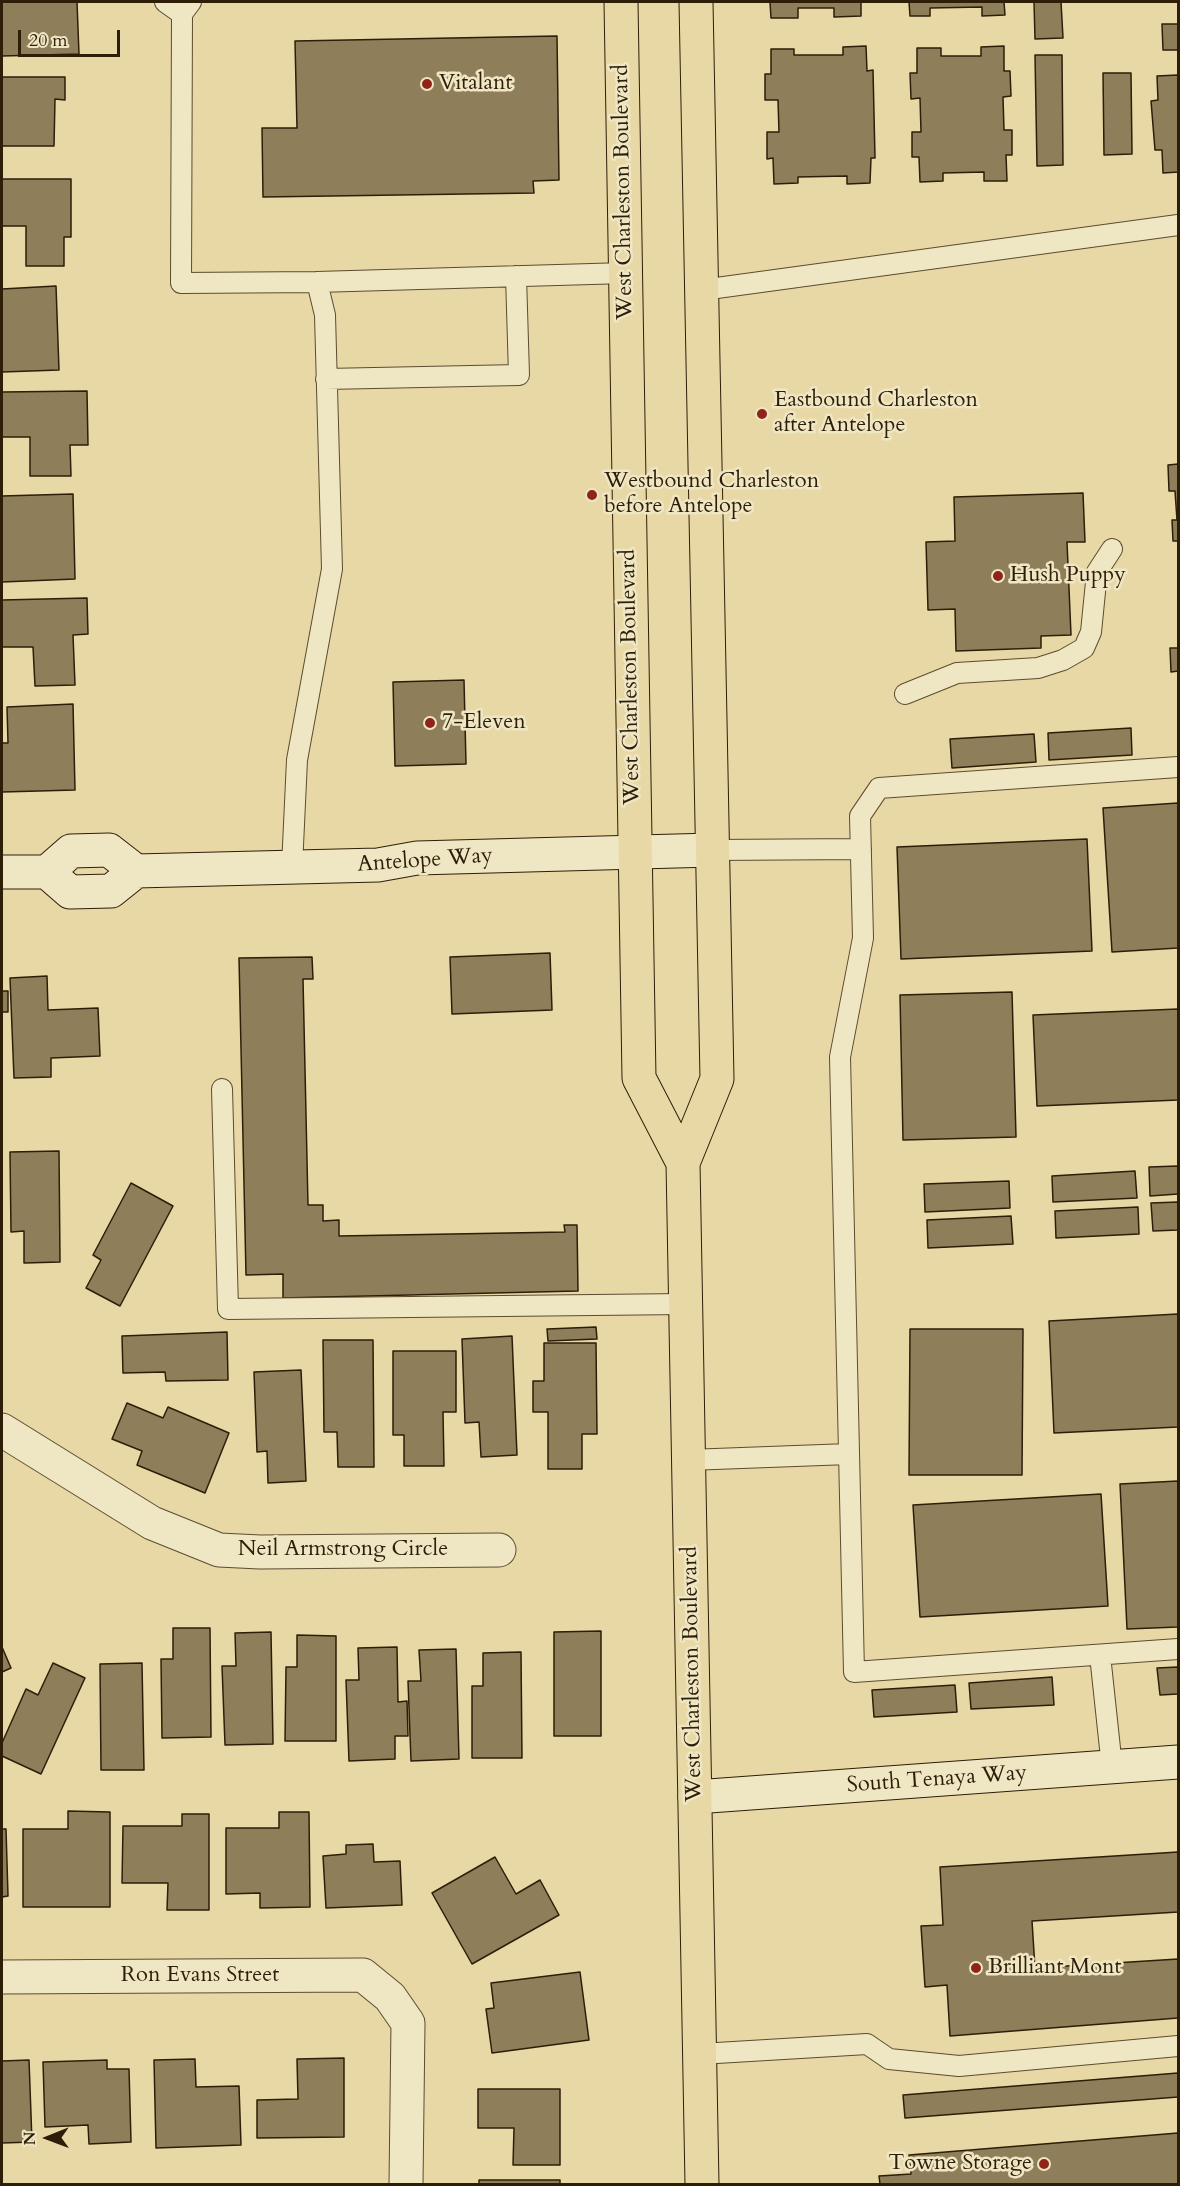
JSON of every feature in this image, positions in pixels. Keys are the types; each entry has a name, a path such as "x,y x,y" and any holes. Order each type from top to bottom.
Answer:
{"main road":[{"name":"West Charleston Boulevard","path":"621,2 639,1078 683,1163"},
{"name":"West Charleston Boulevard","path":"696,2 717,1079 683,1163 702,2184"}],"street":[{"name":"Antelope Way","path":"2,873 47,872 70,892 111,891 136,871 378,865 417,858 713,850"},
{"name":"Neil Armstrong Circle","path":"2,1430 152,1522 219,1550 260,1552 499,1550"},
{"name":"South Tenaya Way","path":"695,1797 1179,1762"},
{"name":"Ron Evans Street","path":"2,1977 363,1975 390,1997 408,2023 406,2184"}],"lane":[{"path":"165,2 186,8 181,283 294,284 626,273"},
{"path":"702,290 1179,225"},
{"path":"326,379 519,375 516,276"},
{"path":"292,867 297,760 333,568 325,315 317,282"},
{"path":"905,694 957,673 1038,668 1063,660 1084,648 1091,632 1097,572 1112,549"},
{"path":"1179,768 879,788 860,816 863,938 840,1058 854,1672 1179,1649"},
{"path":"713,850 861,849"},
{"path":"222,1089 228,1310 685,1304"},
{"path":"688,1460 849,1454"},
{"path":"1100,1655 1112,1767"},
{"path":"700,2054 867,2044 889,2058 959,2066 1179,2046"}],"building":[{"path":"2,2 77,2 79,54 2,56"},
{"path":"770,2 861,2 861,16 834,17 834,8 798,8 798,18 771,18"},
{"path":"909,2 1004,2 1005,15 982,16 982,7 930,8 930,16 910,16"},
{"path":"1034,2 1061,2 1063,38 1035,39"},
{"path":"1162,24 1178,24 1178,50 1163,50"},
{"name":"Vitalant","path":"557,36 559,180 533,181 534,193 263,197 262,128 297,128 295,41"},
{"path":"866,46 867,71 873,70 875,158 871,158 870,183 847,184 847,176 798,177 798,183 774,184 773,158 767,159 767,132 779,132 778,100 765,100 765,74 771,74 771,49 794,49 794,55 843,55 843,47"},
{"path":"1004,46 1004,71 1010,71 1011,96 1003,97 1004,130 1012,130 1012,155 1006,155 1007,181 984,181 984,172 943,173 943,181 920,182 919,157 912,157 912,132 921,132 920,98 911,99 910,73 917,73 917,48 941,48 941,56 981,56 981,47"},
{"path":"1035,55 1062,55 1063,165 1037,166"},
{"path":"1103,73 1131,73 1132,154 1104,155"},
{"path":"1178,75 1178,172 1163,173 1162,150 1155,150 1151,101 1158,100 1157,76"},
{"path":"2,77 65,77 65,100 55,99 54,146 2,146"},
{"path":"2,179 71,179 71,237 64,237 64,266 26,266 26,226 2,226"},
{"path":"56,286 59,370 2,372 2,289"},
{"path":"87,391 88,445 70,445 71,476 30,476 30,437 2,437 2,392"},
{"path":"1178,464 1178,541 1173,541 1172,520 1177,520 1175,491 1169,491 1168,465"},
{"name":"Hush Puppy","path":"1083,493 1085,542 1067,542 1071,635 1041,636 1041,648 956,651 955,609 928,610 926,542 955,541 954,497"},
{"path":"73,494 75,579 2,582 2,496"},
{"path":"87,598 88,634 73,635 75,685 35,686 33,647 2,647 2,600"},
{"path":"1170,648 1178,648 1178,671 1171,672"},
{"name":"7-Eleven","path":"464,680 466,764 395,766 393,682"},
{"path":"73,704 75,790 2,792 2,743 8,743 7,707"},
{"path":"1131,728 1132,755 1049,760 1048,733"},
{"path":"1034,734 1036,762 952,768 950,739"},
{"path":"1178,803 1178,948 1112,952 1103,808"},
{"path":"1087,839 1092,951 901,959 897,847"},
{"path":"550,953 552,1010 452,1014 450,957"},
{"path":"312,957 313,979 303,979 308,1205 323,1205 323,1221 339,1220 339,1236 565,1232 564,1225 577,1225 578,1291 283,1298 283,1274 246,1275 239,958"},
{"path":"47,976 48,1010 98,1008 100,1056 51,1058 51,1077 14,1078 10,978"},
{"path":"2,991 8,991 8,1012 2,1012"},
{"path":"1012,992 1016,1137 903,1140 900,995"},
{"path":"1178,1009 1178,1100 1037,1106 1033,1015"},
{"path":"59,1151 60,1262 24,1263 24,1231 11,1232 10,1152"},
{"path":"1178,1166 1178,1194 1150,1196 1149,1167"},
{"path":"1135,1171 1137,1198 1053,1202 1052,1176"},
{"path":"1009,1181 1010,1208 925,1212 924,1184"},
{"path":"131,1183 173,1206 120,1306 86,1288 101,1260 93,1255"},
{"path":"1178,1202 1178,1230 1153,1231 1151,1203"},
{"path":"1138,1207 1139,1234 1056,1238 1055,1211"},
{"path":"1011,1216 1013,1244 928,1248 927,1220"},
{"path":"1178,1314 1178,1427 1054,1433 1049,1321"},
{"path":"596,1327 597,1339 548,1341 547,1329"},
{"path":"910,1329 1023,1329 1022,1475 909,1475"},
{"path":"227,1332 228,1380 166,1381 165,1372 123,1373 122,1336"},
{"path":"512,1336 517,1455 481,1457 479,1422 465,1423 462,1339"},
{"path":"323,1340 373,1340 374,1467 338,1467 337,1432 324,1432"},
{"path":"544,1343 596,1343 597,1434 582,1434 582,1469 548,1469 548,1412 533,1412 533,1381 544,1381"},
{"path":"393,1351 456,1351 456,1412 443,1412 444,1466 404,1466 404,1435 393,1435"},
{"path":"301,1370 306,1481 268,1483 267,1451 257,1452 254,1372"},
{"path":"127,1403 163,1418 168,1407 229,1433 205,1493 137,1465 142,1451 112,1439"},
{"path":"1178,1481 1178,1627 1127,1629 1120,1484"},
{"path":"1101,1494 1108,1606 920,1617 913,1505"},
{"path":"173,1628 210,1628 211,1737 162,1738 161,1659 173,1659"},
{"path":"601,1631 601,1736 554,1736 554,1632"},
{"path":"271,1632 273,1744 225,1745 222,1666 236,1666 235,1633"},
{"path":"297,1635 336,1636 336,1741 285,1741 286,1667 297,1667"},
{"path":"2,1647 11,1668 2,1672"},
{"path":"397,1647 398,1702 407,1701 408,1736 395,1736 395,1759 349,1761 346,1680 359,1680 358,1648"},
{"path":"456,1649 459,1759 411,1761 408,1681 421,1681 419,1650"},
{"path":"521,1652 522,1758 472,1758 472,1686 483,1686 483,1653"},
{"path":"53,1663 85,1678 41,1774 2,1756 2,1743 26,1689 38,1695"},
{"path":"142,1663 144,1770 101,1770 100,1664"},
{"path":"1178,1667 1178,1694 1160,1695 1157,1668"},
{"path":"1052,1677 1054,1705 971,1709 969,1683"},
{"path":"955,1685 957,1712 874,1717 872,1690"},
{"path":"68,1811 110,1812 110,1907 23,1907 23,1829 68,1829"},
{"path":"279,1812 309,1812 310,1907 260,1908 260,1893 226,1894 226,1828 279,1828"},
{"path":"182,1814 209,1814 209,1910 167,1910 168,1883 122,1883 123,1826 182,1826"},
{"path":"2,1829 6,1829 8,1896 2,1897"},
{"path":"373,1844 374,1862 400,1861 402,1905 326,1908 323,1856 346,1854 346,1845"},
{"path":"1178,1852 1178,1912 1032,1921 1035,1968 1178,1959 1178,2018 950,2036 947,1985 925,1987 921,1926 943,1925 940,1867"},
{"path":"495,1857 516,1894 540,1880 559,1915 472,1964 432,1893"},
{"path":"580,1972 589,2040 492,2053 486,2009 494,2008 491,1983"},
{"path":"344,2058 344,2137 257,2138 257,2100 298,2099 297,2059"},
{"path":"195,2059 196,2087 239,2086 241,2145 156,2148 154,2060"},
{"path":"29,2060 32,2142 2,2143 2,2061"},
{"path":"107,2060 107,2069 129,2069 131,2142 89,2144 88,2125 45,2127 43,2062"},
{"path":"1178,2073 1178,2097 905,2118 903,2095"},
{"path":"478,2089 560,2089 560,2165 513,2165 514,2128 478,2128"},
{"name":"Towne Storage","path":"1178,2133 1178,2184 880,2184 879,2176 911,2174 909,2155"},
{"path":"479,2180 560,2180 560,2184 479,2184"}],"place":[{"name":"Vitalant","path":"427,84"},
{"name":"Eastbound Charleston after Antelope","path":"762,414"},
{"name":"Westbound Charleston before Antelope","path":"592,495"},
{"name":"Hush Puppy","path":"998,576"},
{"name":"7-Eleven","path":"430,723"},
{"name":"Brilliant Mont","path":"976,1968"},
{"name":"Towne Storage","path":"1044,2164"}]}
